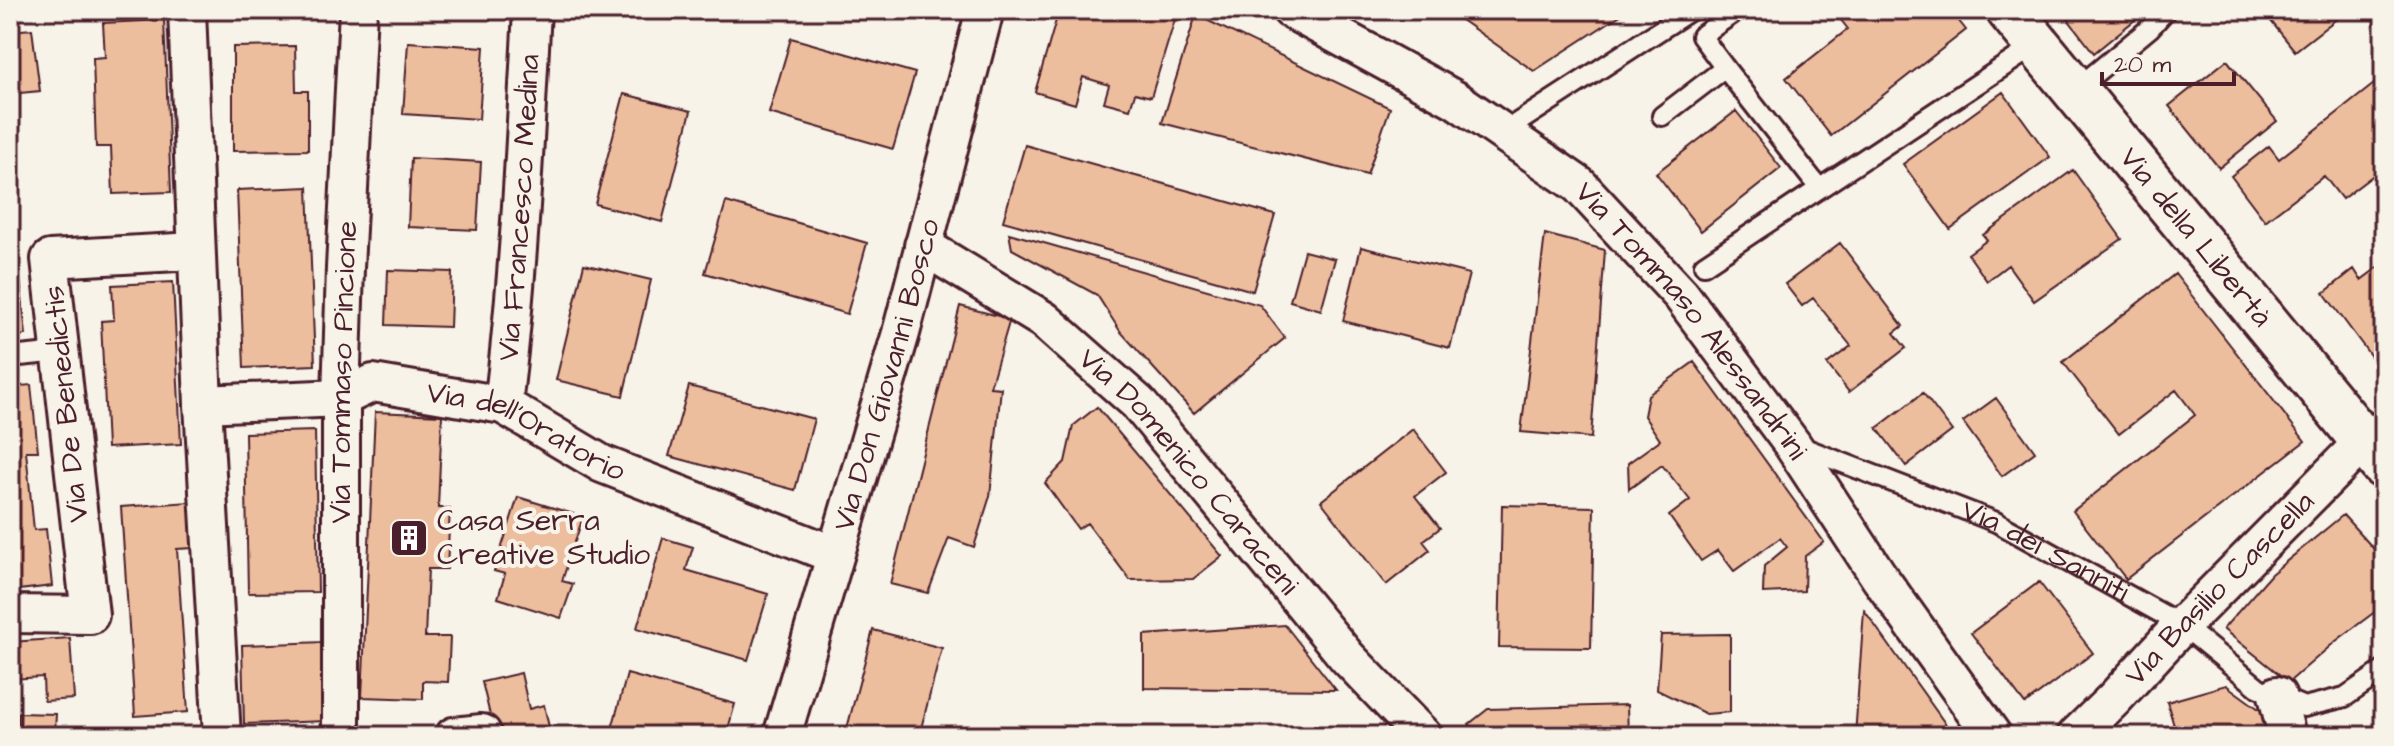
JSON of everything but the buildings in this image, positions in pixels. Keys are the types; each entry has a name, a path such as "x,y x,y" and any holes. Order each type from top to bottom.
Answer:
{"main road":[{"name":"Via della Libertà","path":"2009,10 2377,445"}],"street":[{"path":"187,10 203,404 222,736"},
{"name":"Via Tommaso Pincione","path":"341,736 341,398 358,10"},
{"name":"Via Francesco Medina","path":"503,405 523,193 532,10"},
{"name":"Via Don Giovanni Bosco","path":"782,736 901,333 985,10"},
{"name":"Via Tommaso Alessandrini","path":"1291,10 1456,100 1579,185 1681,295 1792,444 1880,578 1993,736"},
{"name":"Via Domenico Caraceni","path":"923,246 1044,320 1138,403 1347,657 1423,736"},
{"name":"Via De Benedictis","path":"10,614 90,615 50,259 196,251"},
{"name":"Via dell'Oratorio","path":"203,404 341,398 373,383 503,405 602,464 835,555"},
{"name":"Via Basilio Cascella","path":"2076,736 2182,625 2377,445"},
{"path":"2277,695 2287,736"},
{"path":"454,736 482,733 483,736"}],"lane":[{"path":"1503,132 1691,10"},
{"path":"1738,10 1701,36 1819,188"},
{"path":"2075,90 2150,28 2166,10"},
{"path":"1704,265 2036,45"},
{"path":"1662,116 1725,68"},
{"path":"10,357 60,352"},
{"name":"Via dei Sanniti","path":"1792,444 1996,522 2182,625 2259,688 2304,707 2345,697 2384,670"}],"place":[{"name":"Casa Serra Creative Studio","path":"409,538"}]}
